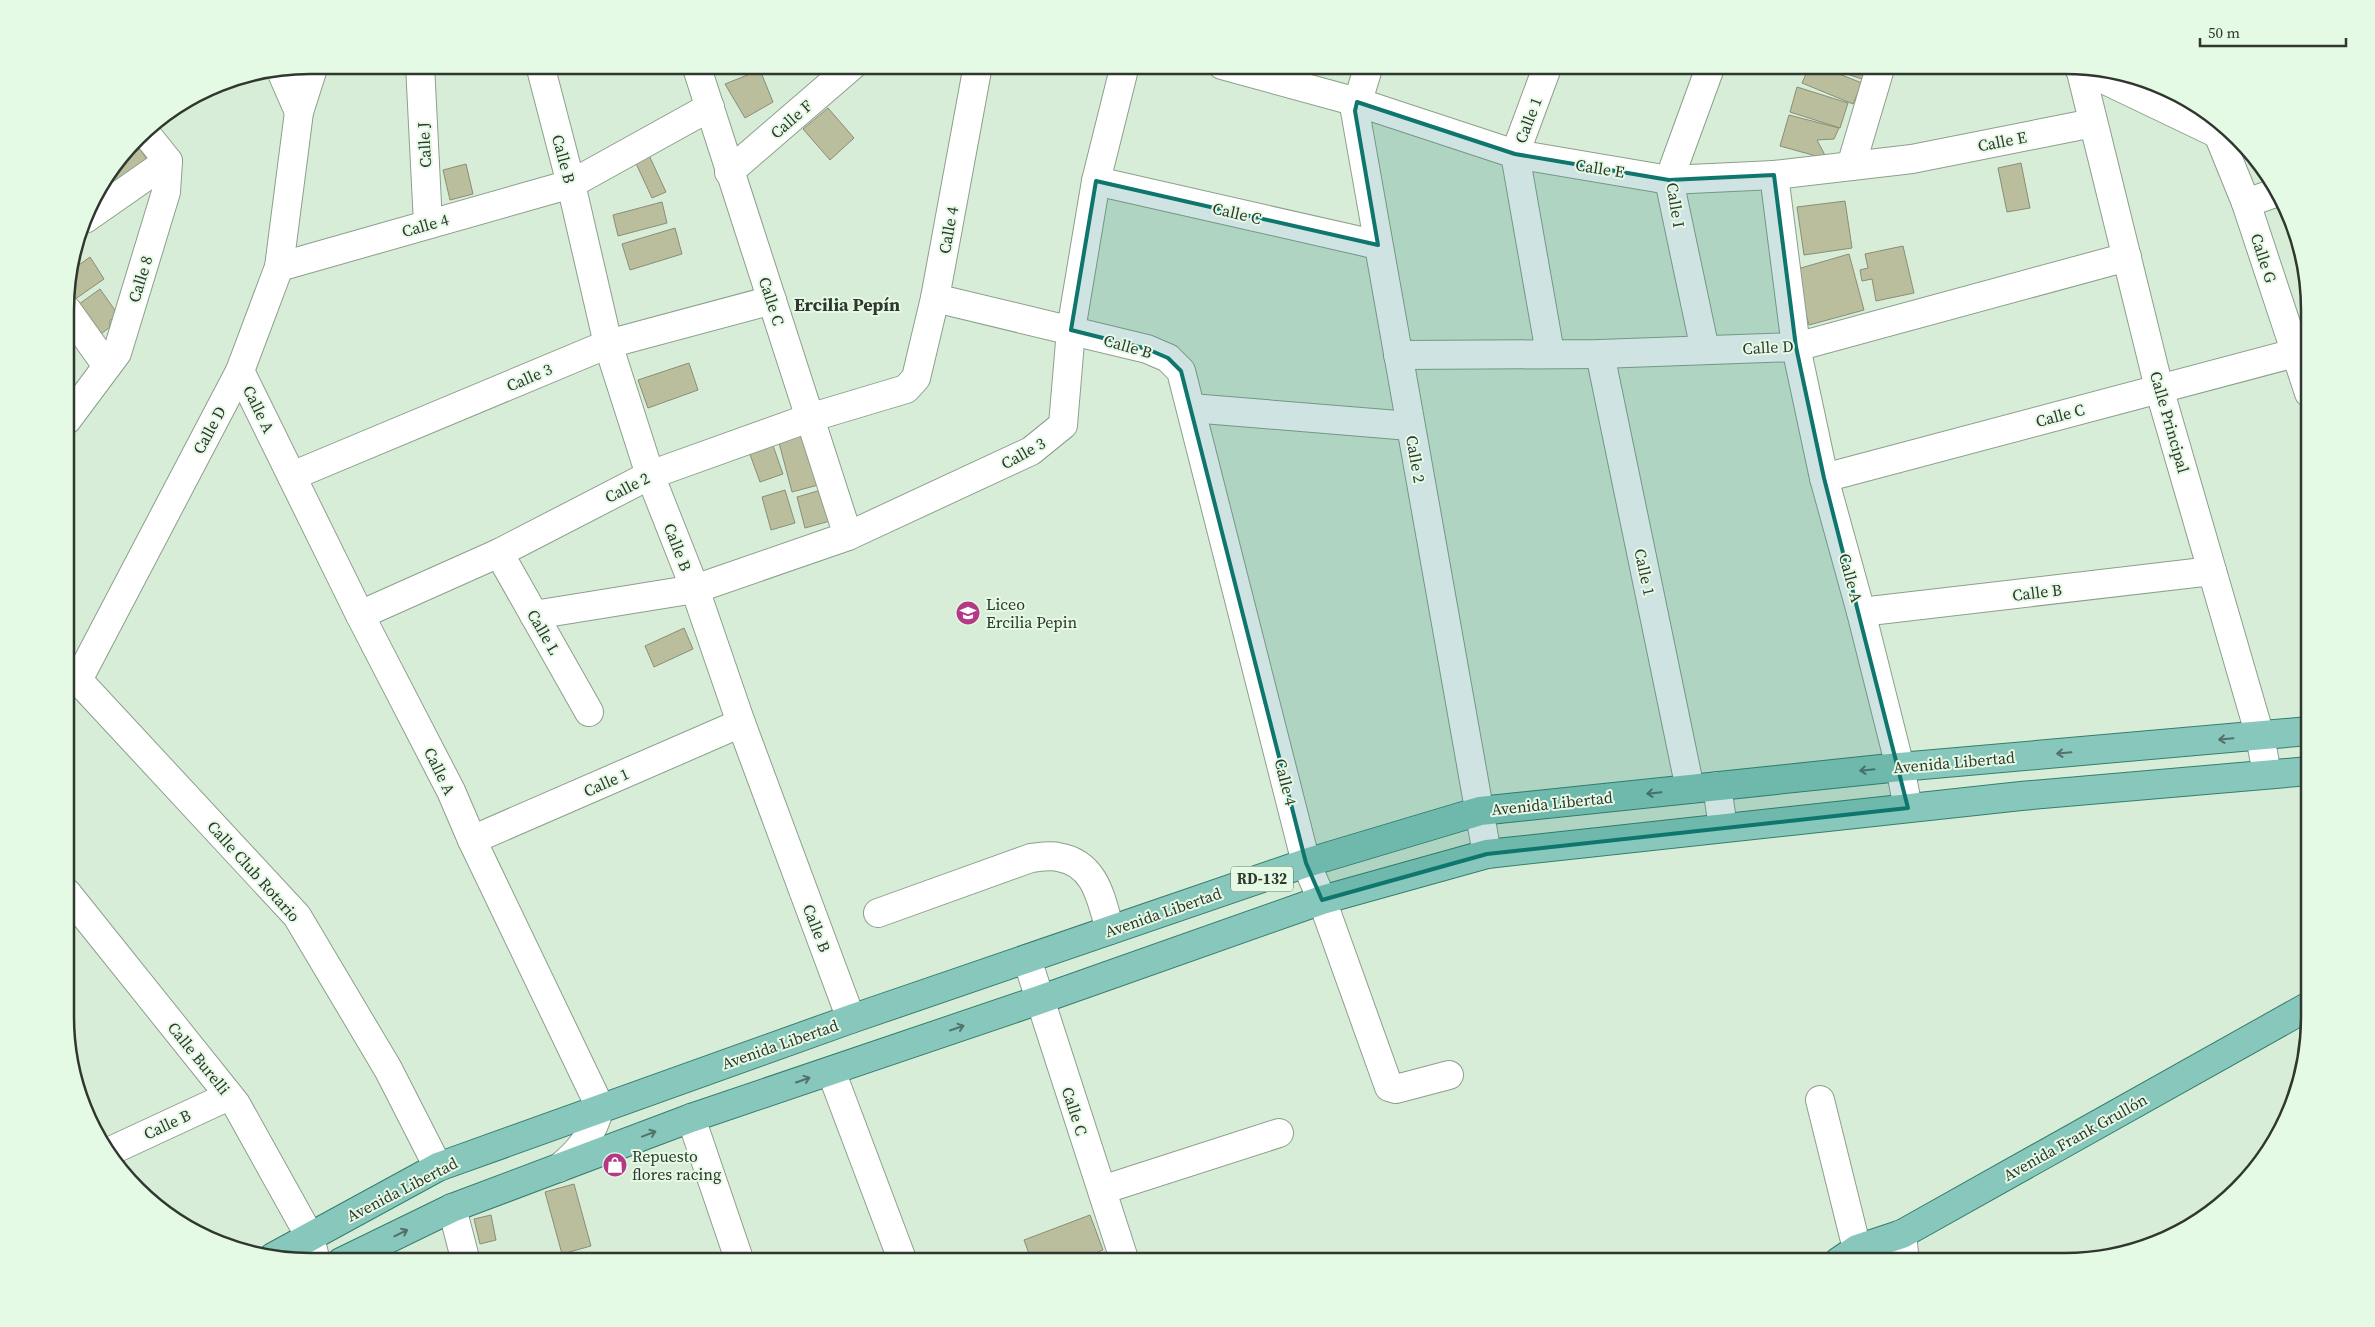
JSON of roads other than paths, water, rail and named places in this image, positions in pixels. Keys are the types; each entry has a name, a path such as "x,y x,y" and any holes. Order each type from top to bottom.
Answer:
{"main road":[{"name":"Avenida Libertad","path":"296,1253 313,1250 438,1166 600,1107 1110,930 1306,864 1480,811 1900,767 2301,732"},
{"name":"RD-132","path":"360,1253 452,1208 691,1118 1039,1000 1322,900 1487,854 1908,808 2301,771"},
{"name":"Avenida Frank Grullón","path":"1855,1253 1902,1234 2301,1011"}],"street":[{"name":"Calle D","path":"74,679 240,371 279,267 299,112 311,74"},
{"name":"Calle J","path":"420,74 428,224"},
{"name":"Calle B","path":"542,74 571,184 608,344 650,475 695,589 741,723 851,1019"},
{"name":"Calle C","path":"699,74 848,536"},
{"name":"Calle F","path":"730,172 844,74"},
{"name":"Calle 4","path":"906,390 916,378 935,298 976,74"},
{"name":"Calle 3","path":"534,615 695,589 848,536 1031,451 1050,437 1063,425 1071,330 1096,181 1123,74"},
{"path":"1255,74 1357,102"},
{"name":"Calle 2","path":"1366,74 1355,111 1487,854"},
{"name":"Calle 1","path":"1545,74 1515,154 1550,353"},
{"name":"Calle I","path":"1705,350 1669,180 1708,74"},
{"path":"1850,166 1878,74"},
{"name":"Calle Principal","path":"2080,74 2160,388 2260,736 2267,774"},
{"path":"283,75 299,112"},
{"path":"2100,77 2212,125"},
{"name":"Calle E","path":"1357,102 1515,154 1669,180 1774,175 1912,158 2093,123"},
{"name":"Calle 4","path":"279,267 571,184 710,107"},
{"name":"Calle G","path":"2222,133 2301,367"},
{"path":"95,212 168,161 149,137"},
{"name":"Calle 8","path":"74,411 117,353 166,192 168,161"},
{"name":"Calle A","path":"1774,175 1796,347 1824,478 1861,612 1900,767 1908,808"},
{"name":"Calle C","path":"1096,181 1378,246"},
{"path":"2246,203 2271,194"},
{"name":"Calle D","path":"1398,355 1600,354 1796,347 2127,257"},
{"name":"Calle B","path":"935,298 1147,349 1168,358 1181,371 1191,408"},
{"name":"Calle 3","path":"292,476 608,344 772,300"},
{"path":"74,320 107,366"},
{"name":"Calle C","path":"1824,478 2296,353"},
{"name":"Calle 1","path":"1600,354 1690,789"},
{"name":"Calle A","path":"240,371 360,615 450,791 600,1107"},
{"name":"Calle 2","path":"360,615 499,554 650,475 809,418 906,390"},
{"path":"1191,408 1410,426"},
{"name":"Calle 4","path":"1191,408 1306,864 1322,900 1389,1087 1396,1089 1449,1075"},
{"name":"Calle L","path":"499,554 589,712"},
{"name":"Calle B","path":"1861,612 2212,571"},
{"name":"Calle Club Rotario","path":"74,682 296,916 388,1069 438,1166"},
{"name":"Calle 1","path":"472,840 741,723"},
{"path":"1717,786 1723,828"},
{"path":"878,913 1031,858 1058,856 1082,865 1096,882 1110,930"},
{"name":"Calle Burelli","path":"74,902 229,1096 313,1250"},
{"name":"Calle C","path":"1027,959 1122,1253"},
{"path":"831,1071 901,1253"},
{"name":"Calle B","path":"115,1149 229,1096"},
{"path":"1820,1100 1842,1253"},
{"path":"559,1168 578,1152 586,1142 600,1107"},
{"path":"691,1118 737,1253"},
{"path":"1102,1190 1279,1134"},
{"path":"452,1208 464,1253"},
{"path":"1902,1234 1904,1253"}],"place":[{"name":"Liceo Ercilia Pepin","path":"968,613"},
{"name":"Repuesto flores racing","path":"615,1165"}],"district":[{"name":"Ercilia Pepín","path":"847,305"}]}
